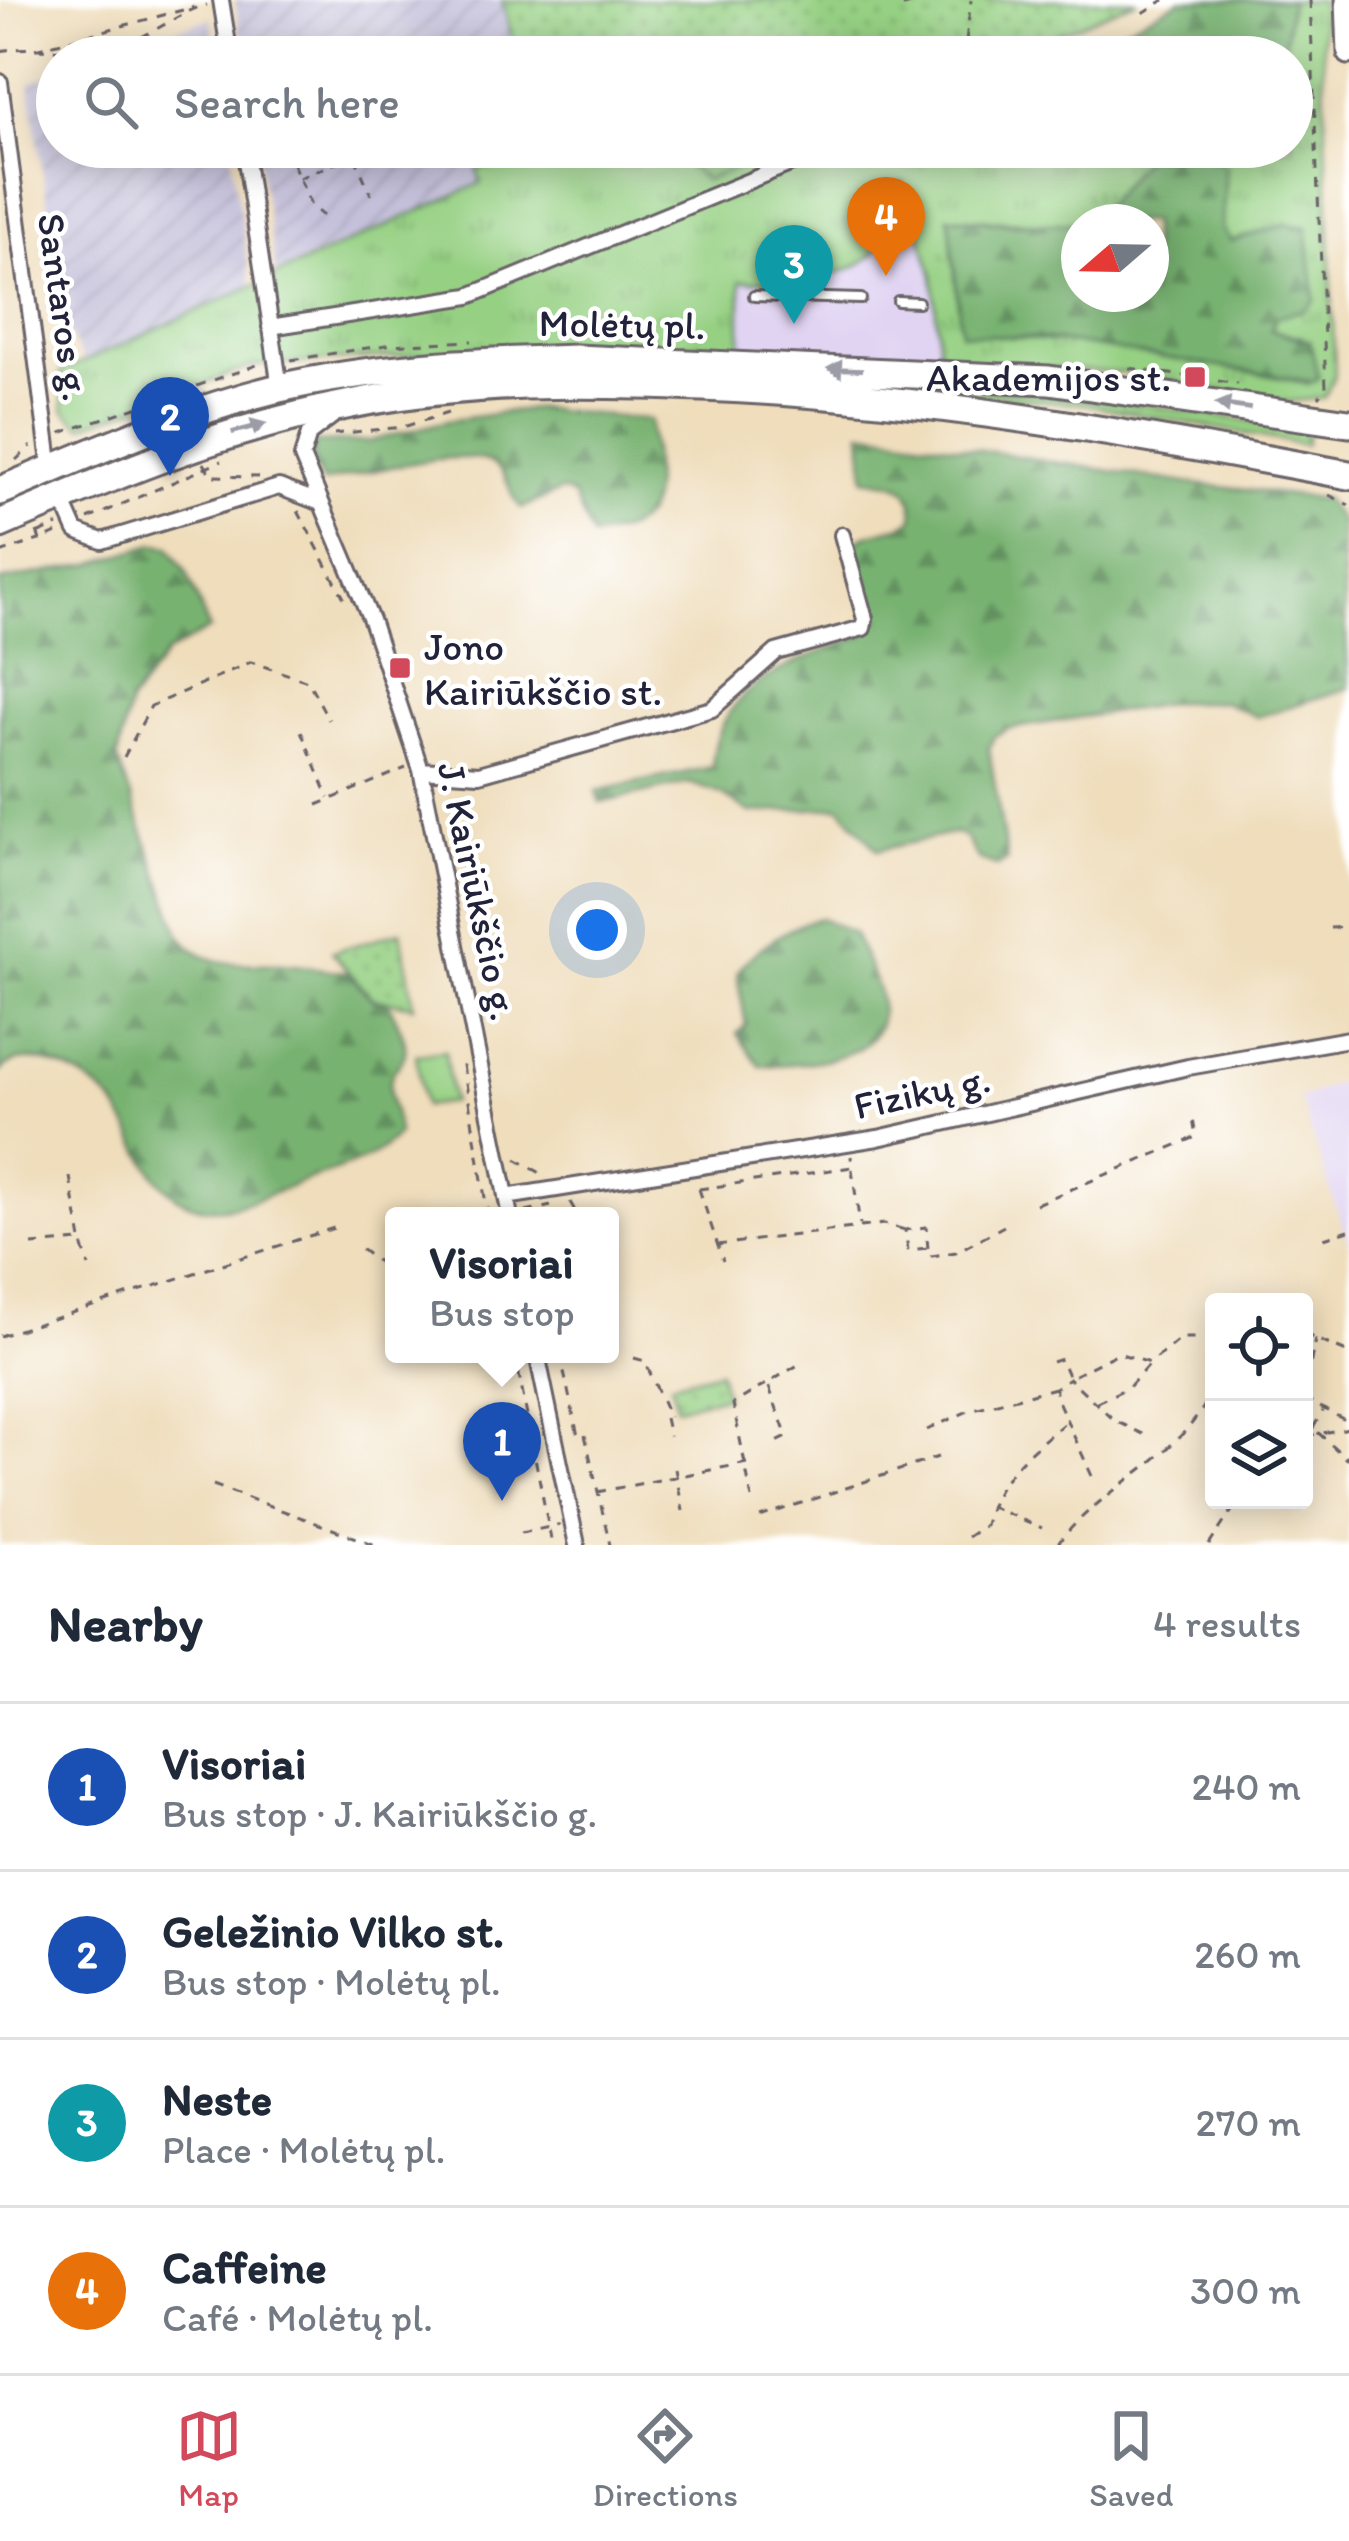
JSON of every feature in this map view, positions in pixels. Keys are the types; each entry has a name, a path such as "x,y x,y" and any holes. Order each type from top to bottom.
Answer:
{"highway":[{"name":"Molėtų pl.","path":"0,491 160,424 280,388 471,364 576,359 1049,380 1349,423"},
{"name":"Molėtų pl.","path":"0,524 225,434 350,404 511,382 865,395 1030,415 1349,475"}],"main road":[{"path":"1347,0 1349,53"}],"street":[{"path":"221,1 227,36"},
{"name":"Santaros g.","path":"0,82 51,470"},
{"path":"247,168 280,388"},
{"path":"269,327 469,296 780,168"},
{"path":"309,434 350,404"},
{"name":"J. Kairiūkščio g.","path":"309,434 302,457 371,620 415,767 508,1207"},
{"path":"51,470 76,531 102,542 279,488 318,502"},
{"path":"415,767 479,774 712,709 776,652 863,628 865,620 842,535"},
{"name":"Fizikų g.","path":"506,1197 849,1142 1188,1067 1349,1039"},
{"path":"539,1363 577,1545"}],"lane":[{"path":"754,296 861,299"},
{"path":"898,301 918,302"}],"path":[{"path":"886,0 904,6 925,0"},
{"path":"967,36 971,0"},
{"path":"1143,13 1164,0"},
{"path":"1310,0 1310,36"},
{"path":"85,36 221,1"},
{"path":"147,36 196,7"},
{"path":"0,51 24,46 36,50"},
{"path":"32,50 36,49"},
{"path":"1313,162 1326,388 1316,400 1314,418"},
{"path":"295,168 311,206 323,216"},
{"path":"299,178 323,168"},
{"path":"360,168 371,195"},
{"path":"309,434 403,427 466,407"},
{"path":"234,454 207,470 211,476 274,478 296,506 346,601"},
{"path":"0,553 40,539"},
{"path":"124,758 151,706 251,662 308,681 329,720"},
{"path":"301,731 329,799"},
{"path":"401,751 415,767"},
{"path":"411,786 415,767"},
{"path":"316,805 415,767"},
{"path":"1330,928 1349,927"},
{"path":"463,1064 487,1207"},
{"path":"1036,1204 1196,1137 1193,1119"},
{"path":"849,1142 860,1227"},
{"path":"496,1148 563,1186"},
{"path":"691,1165 723,1261"},
{"path":"699,1189 852,1167"},
{"path":"70,1177 89,1266"},
{"path":"548,1207 569,1202"},
{"path":"717,1245 884,1224 905,1230 926,1227 932,1256 946,1255 1004,1226"},
{"path":"0,1336 340,1226"},
{"path":"905,1230 908,1250 928,1248"},
{"path":"1324,1238 1349,1230"},
{"path":"32,1245 81,1241"},
{"path":"361,1249 385,1267"},
{"path":"1095,1403 1129,1387 1181,1338 1196,1338"},
{"path":"1313,1351 1315,1340 1349,1352"},
{"path":"927,1430 970,1410 1055,1388 1118,1353 1150,1364"},
{"path":"634,1358 645,1361 667,1417 669,1436"},
{"path":"1052,1362 1061,1359 1069,1378 1095,1403 1114,1420 1147,1436"},
{"path":"516,1363 552,1545"},
{"path":"562,1363 578,1436"},
{"path":"752,1499 733,1404 798,1365"},
{"path":"769,1386 787,1437 777,1442"},
{"path":"1055,1388 1092,1476"},
{"path":"1057,1545 1093,1502 1162,1453 1196,1420 1206,1401"},
{"path":"1305,1401 1315,1431 1347,1459 1349,1453"},
{"path":"1308,1401 1349,1425"},
{"path":"1315,1431 1324,1409"},
{"path":"967,1537 985,1525 989,1506 1020,1459 1067,1421"},
{"path":"1315,1431 1349,1425"},
{"path":"585,1435 610,1545"},
{"path":"760,1517 938,1456"},
{"path":"597,1492 747,1462"},
{"path":"675,1469 683,1511"},
{"path":"213,1485 376,1545"},
{"path":"989,1506 1042,1528"},
{"path":"1209,1545 1233,1509"},
{"path":"521,1533 572,1522"}],"shaded area":[{"path":"235,0 502,0 511,36 240,36"},
{"path":"211,18 214,36 161,36"},
{"path":"36,80 36,129 29,83"},
{"path":"42,168 233,168 252,290 84,362 66,325"},
{"path":"260,168 479,168 482,182 276,273"},
{"path":"904,181 933,276 940,361 741,353 741,281 792,282 835,275 871,253 885,230 880,190"},
{"path":"1349,1078 1349,1245 1300,1099"}],"green space":[{"path":"502,0 1137,0 1053,36 511,36"},
{"path":"1181,0 1290,0 1286,36 1110,36"},
{"path":"1290,0 1321,0 1335,375 1324,398 1286,402 1123,373 940,361 933,276 903,181 880,190 885,229 879,247 865,260 825,276 741,281 741,353 528,348 254,366 82,426 64,410 61,372 481,183 477,170 482,168 690,168 706,180 736,168 1136,168 1106,204 1061,204 1061,225 949,217 961,333 1136,352 1309,384 1302,337 1271,330 1276,317 1304,310 1287,224 1231,241 1224,238 1222,229 1160,168 1313,168 1313,36 1284,36"},
{"path":"690,168 735,168 705,180"},
{"path":"1136,168 1226,168 1222,229 1231,241 1287,224 1307,227 1315,300 1304,310 1276,317 1271,330 1310,341 1318,377 1314,382 1046,339 961,333 949,217 1061,223 1061,312 1169,312 1169,204 1106,204"},
{"path":"885,387 1009,390 1127,402 1308,430 1305,445 1084,404"},
{"path":"535,408 650,420 652,500 635,524 592,537 574,496 561,491 522,508 497,467 476,459 433,460 323,482 312,463 315,443 371,441 447,421"},
{"path":"862,431 1186,483 1324,499 1340,521 1349,688 1257,717 1223,702 1178,702 1008,729 994,736 989,749 1007,861 997,866 978,859 965,837 956,833 878,850 840,807 750,813 722,794 689,783 600,803 597,791 712,767 717,737 745,694 788,666 865,635 871,624 850,547 864,536 914,518 910,497 901,486 865,478"},
{"path":"154,544 169,546 187,573 209,629 167,653 130,702 117,758 181,937 214,960 349,973 371,999 388,1003 405,1042 403,1059 390,1080 398,1134 388,1144 341,1168 229,1207 205,1208 173,1194 151,1169 117,1108 78,1076 27,1060 0,1072 0,581 92,564"},
{"path":"821,918 854,934 880,996 879,1025 870,1039 837,1057 760,1066 737,1034 746,1025 737,974 773,939"},
{"path":"401,931 414,1006 372,998 332,952"},
{"path":"445,1051 452,1102 424,1106 416,1055"},
{"path":"719,1371 725,1396 676,1407 671,1383"}],"place":[{"name":"Caffeine","path":"886,276"},
{"name":"Neste","path":"794,324"},
{"name":"Akademijos st.","path":"1195,377"},
{"name":"Geležinio Vilko st.","path":"170,476"},
{"name":"Jono Kairiūkščio st.","path":"400,668"},
{"name":"Visoriai","path":"502,1501"}]}
